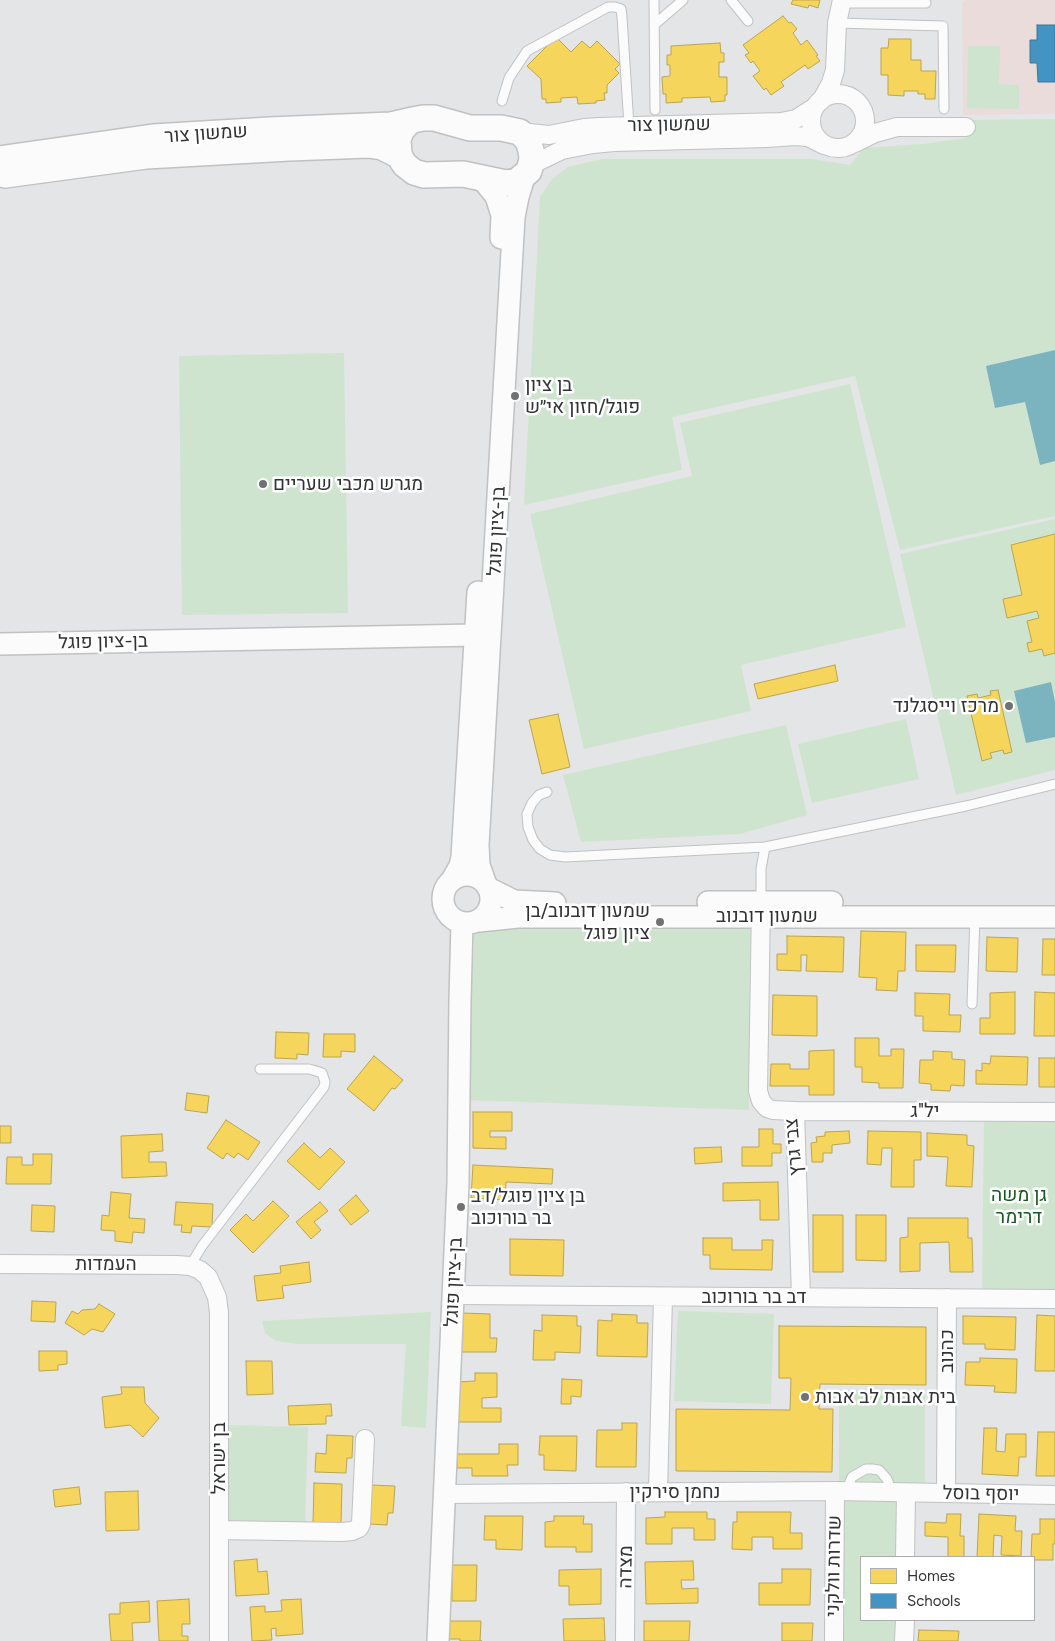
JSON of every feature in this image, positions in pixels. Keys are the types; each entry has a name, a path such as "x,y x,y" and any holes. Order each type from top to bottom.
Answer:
{"main road":[{"name":"שמשון צור","path":"0,159 153,137 384,126 430,118 470,128 509,128 520,132"},
{"path":"400,156 398,147 399,136 404,127 413,120"},
{"path":"520,132 526,137 530,145 527,171"},
{"name":"שמשון צור","path":"0,176 137,157 368,144 382,147 400,156 405,165 418,173 456,174 506,183 517,181 527,171"}],"street":[{"path":"842,2 837,24 836,65 832,80 811,119 815,136 824,145 840,148 875,133 897,127 966,127"},
{"path":"836,53 843,77 865,115 865,128 862,136 854,143"},
{"path":"818,104 828,96 837,94 849,96 880,122 897,127"},
{"name":"שמשון צור","path":"520,132 549,135 584,128 750,124 790,121 806,114 818,104"},
{"name":"שמשון צור","path":"527,171 562,150 614,142 795,136 808,137 824,145"},
{"name":"בן-ציון פוגל","path":"487,886 479,865 478,836 514,217 518,197 527,171"},
{"name":"בן-ציון פוגל","path":"452,880 460,866 462,857 502,222 502,215 496,196 482,178"},
{"name":"בן-ציון פוגל","path":"0,644 476,635"},
{"path":"470,875 479,878 487,886 491,900 490,908 485,915 470,922 455,921 448,915 443,905 442,897 452,880 470,875"},
{"name":"שמעון דובנוב","path":"487,886 514,901 530,903 1055,917"},
{"name":"שמעון דובנוב","path":"470,922 518,918 761,909 1055,903"},
{"name":"צבי גרץ","path":"761,909 758,1091 761,1101 767,1108 795,1111 801,1297"},
{"name":"בן-ציון פוגל","path":"438,1641 458,1182 460,1000 470,922"},
{"name":"יל\"ג","path":"795,1111 1055,1112"},
{"name":"העמדות","path":"0,1264 177,1265 190,1266 200,1270 208,1277"},
{"name":"בן ישראל","path":"208,1277 217,1297 219,1313 219,1641"},
{"name":"דב בר בורוכוב","path":"453,1295 1055,1299"},
{"path":"658,1492 663,1297"},
{"name":"כהנוב","path":"946,1493 947,1298"},
{"path":"219,1530 342,1532 359,1528 361,1524 365,1439"},
{"name":"שדרות וולקני","path":"834,1641 841,1491"},
{"name":"מצדה","path":"625,1641 626,1492"},
{"path":"899,1492 905,1556"},
{"name":"נחמן סירקין","path":"444,1494 899,1492"},
{"name":"יוסף בוסל","path":"899,1492 1055,1495"},
{"path":"904,1641 905,1621"}],"lane":[{"path":"654,0 655,110"},
{"path":"654,25 683,0"},
{"path":"731,0 748,21"},
{"path":"842,2 926,3"},
{"path":"502,101 509,78 527,51 608,7 615,7 621,9 622,17 629,126"},
{"path":"837,24 943,26 944,109"},
{"path":"548,792 539,795 532,803 527,814 528,827 532,840 540,849 550,855 565,857 765,847 966,806 1055,784"},
{"path":"761,909 761,869 765,847"},
{"path":"972,1004 975,916"},
{"path":"190,1266 202,1246 324,1086 325,1082 322,1073 309,1069 260,1069"}],"shaded area":[{"path":"966,0 1055,0 1055,114 963,115 962,3"}],"green space":[{"path":"968,46 1000,46 999,84 1019,85 1019,109 967,108"},
{"path":"1055,119 1055,516 900,550 855,376 672,417 682,470 524,505 540,197 552,179 568,167 602,159 812,159 850,165 864,148 923,144 966,138 965,120"},
{"name":"מגרש מכבי שעריים","path":"344,353 348,613 182,615 179,356"},
{"path":"850,384 906,627 741,665 751,711 584,749 530,514 692,476 680,423"},
{"path":"1055,519 1055,770 956,795 900,554"},
{"path":"906,719 919,779 812,803 798,744"},
{"path":"786,725 807,815 740,834 581,842 563,775"},
{"path":"484,921 750,922 749,1110 466,1100 474,944 471,929"},
{"name":"גן משה דרימר","path":"984,1117 1055,1117 1055,1294 982,1294"},
{"path":"678,1311 774,1314 771,1404 674,1401"},
{"path":"431,1312 426,1428 401,1426 406,1344 297,1344 276,1341 265,1333 262,1321"},
{"path":"839,1390 925,1390 925,1485 839,1484"},
{"path":"228,1425 308,1427 305,1524 227,1521"},
{"path":"844,1501 896,1502 895,1556 860,1556 860,1621 895,1621 894,1641 843,1641"}],"water":[{"path":"1055,350 1055,461 1040,465 1025,402 995,408 986,366"},
{"path":"1051,682 1055,702 1055,737 1026,743 1014,691"}],"building: Homes":[{"path":"793,0 820,0 818,8 809,5 808,8 791,4"},
{"path":"783,16 797,29 793,33 801,45 807,40 820,61 808,69 805,65 781,82 784,86 771,95 766,88 764,90 753,76 760,71 753,61 751,63 745,55 749,53 743,45"},
{"path":"556,37 571,52 582,41 590,48 597,41 620,64 615,69 619,73 607,85 607,93 604,93 605,100 596,101 596,103 578,104 577,97 561,98 561,102 546,103 546,99 542,99 541,79 527,66"},
{"path":"889,39 911,39 911,60 921,60 921,71 936,71 935,99 925,99 925,94 918,94 918,91 904,91 904,96 888,95 888,75 881,75 881,48 888,48"},
{"path":"720,43 721,53 724,53 724,62 719,62 719,77 727,77 725,101 711,102 710,97 682,98 682,102 666,103 666,94 663,94 662,77 670,76 670,65 667,65 667,55 671,55 671,46"},
{"path":"1055,534 1055,653 1044,656 1042,649 1029,652 1027,643 1032,642 1027,621 1039,618 1037,611 1007,618 1003,599 1022,595 1011,545"},
{"path":"835,665 838,681 758,699 754,684"},
{"path":"998,690 1012,752 1004,754 1003,750 990,753 992,758 982,761 967,696 977,694 978,698 991,695 990,691"},
{"path":"558,714 570,767 542,774 529,720"},
{"path":"861,931 906,932 905,971 898,971 897,991 876,990 877,978 859,977"},
{"path":"787,936 844,937 843,972 806,971 807,955 801,955 801,971 777,970 777,954 787,954"},
{"path":"987,937 1018,938 1017,972 986,971"},
{"path":"1043,939 1055,939 1055,975 1042,975"},
{"path":"916,945 956,945 955,972 916,971"},
{"path":"1015,992 1015,1034 980,1034 980,1018 990,1018 990,993"},
{"path":"1035,992 1055,993 1055,1036 1034,1036"},
{"path":"915,993 950,994 949,1015 961,1015 960,1032 923,1031 923,1016 915,1016"},
{"path":"773,995 817,996 817,1036 772,1035"},
{"path":"276,1032 309,1033 308,1055 297,1054 297,1059 275,1058"},
{"path":"324,1034 355,1034 355,1052 341,1051 341,1057 323,1057"},
{"path":"855,1038 879,1038 879,1056 891,1056 891,1049 904,1049 903,1088 879,1088 879,1083 862,1082 862,1067 855,1067"},
{"path":"834,1050 834,1095 809,1095 809,1086 770,1086 771,1064 790,1064 790,1069 809,1069 809,1051"},
{"path":"933,1051 952,1052 952,1059 965,1060 964,1086 951,1085 950,1091 931,1090 931,1084 919,1083 920,1060 933,1060"},
{"path":"374,1056 403,1080 395,1089 392,1088 374,1111 347,1089"},
{"path":"991,1056 1028,1057 1027,1085 976,1084 976,1070 982,1071 982,1063 990,1064"},
{"path":"1039,1058 1055,1058 1055,1087 1039,1087"},
{"path":"187,1093 209,1096 207,1113 185,1110"},
{"path":"473,1112 512,1112 512,1131 490,1131 490,1137 506,1137 506,1149 473,1148"},
{"path":"226,1120 260,1142 248,1160 238,1153 234,1158 227,1153 223,1159 207,1148"},
{"path":"0,1126 11,1126 11,1143 0,1143"},
{"path":"759,1129 773,1129 773,1144 781,1144 781,1153 772,1153 772,1166 742,1166 742,1147 759,1147"},
{"path":"849,1131 850,1143 832,1145 832,1153 823,1153 823,1162 812,1162 811,1143 817,1142 816,1137 825,1136 825,1132"},
{"path":"868,1131 921,1132 921,1160 914,1160 914,1187 891,1187 892,1148 882,1148 881,1165 867,1164"},
{"path":"927,1133 967,1135 967,1145 974,1146 972,1187 946,1186 948,1157 927,1156"},
{"path":"162,1134 163,1151 149,1152 149,1162 166,1162 167,1176 122,1178 121,1136"},
{"path":"304,1143 320,1158 330,1148 345,1162 319,1190 287,1161"},
{"path":"721,1147 722,1162 695,1164 694,1148"},
{"path":"33,1154 52,1154 51,1184 6,1184 7,1157 22,1157 22,1165 33,1165"},
{"path":"473,1165 553,1169 552,1184 506,1182 505,1200 471,1198"},
{"path":"778,1182 779,1220 760,1220 760,1200 723,1201 723,1183"},
{"path":"111,1192 131,1194 129,1218 145,1219 144,1233 133,1232 132,1243 115,1241 115,1231 101,1230 102,1215 109,1216"},
{"path":"356,1195 369,1211 351,1225 339,1210"},
{"path":"273,1201 289,1216 253,1253 230,1230 246,1214 253,1221"},
{"path":"176,1202 213,1204 212,1227 192,1226 191,1233 181,1232 182,1225 174,1225"},
{"path":"320,1202 328,1211 314,1222 321,1230 311,1239 296,1222"},
{"path":"32,1205 55,1206 54,1232 31,1231"},
{"path":"813,1215 843,1215 843,1272 813,1272"},
{"path":"856,1215 886,1215 886,1261 856,1260"},
{"path":"908,1218 968,1218 968,1238 972,1238 973,1272 950,1272 949,1242 920,1243 920,1271 900,1272 900,1238 908,1237"},
{"path":"703,1238 732,1238 732,1250 762,1250 762,1240 773,1240 772,1270 710,1269 710,1255 703,1255"},
{"path":"510,1239 564,1240 563,1276 510,1275"},
{"path":"309,1262 311,1282 282,1286 284,1298 257,1301 254,1276 281,1273 280,1266"},
{"path":"32,1301 56,1302 55,1322 31,1321"},
{"path":"99,1304 115,1314 103,1332 92,1329 84,1335 65,1323 72,1311 78,1314 82,1310 95,1309"},
{"path":"462,1313 490,1314 490,1338 497,1338 496,1352 461,1352"},
{"path":"612,1314 637,1315 637,1323 648,1323 647,1357 597,1356 598,1320 612,1321"},
{"path":"542,1315 577,1316 577,1326 581,1326 580,1353 555,1352 555,1360 533,1360 534,1330 542,1331"},
{"path":"1037,1315 1055,1316 1055,1371 1035,1371"},
{"path":"963,1316 1016,1317 1015,1350 985,1349 985,1344 963,1344"},
{"name":"בית אבות לב אבות","path":"779,1326 926,1327 926,1385 820,1384 819,1409 833,1409 832,1472 676,1471 676,1409 790,1410 791,1378 779,1378"},
{"path":"39,1351 67,1351 67,1364 58,1365 58,1370 39,1371"},
{"path":"980,1358 1017,1359 1016,1393 994,1392 995,1386 965,1385 966,1362 980,1362"},
{"path":"246,1361 272,1361 273,1394 247,1395"},
{"path":"475,1373 497,1373 497,1397 482,1398 482,1408 501,1408 501,1422 458,1422 458,1382 475,1381"},
{"path":"562,1379 582,1380 581,1397 571,1396 571,1404 561,1404"},
{"path":"121,1387 144,1387 145,1403 159,1418 143,1437 130,1425 105,1428 102,1397 122,1394"},
{"path":"331,1404 332,1416 326,1416 326,1424 289,1425 288,1406"},
{"path":"622,1423 637,1423 636,1467 596,1467 597,1430 622,1430"},
{"path":"984,1428 997,1428 996,1451 1005,1452 1006,1434 1026,1434 1026,1457 1019,1457 1018,1476 982,1474"},
{"path":"1038,1432 1055,1432 1055,1476 1036,1476"},
{"path":"327,1435 353,1436 352,1458 347,1458 346,1473 315,1472 316,1453 326,1454"},
{"path":"540,1436 577,1436 576,1471 544,1470 544,1455 539,1455"},
{"path":"499,1444 518,1444 518,1465 507,1465 508,1476 472,1476 472,1468 457,1468 457,1454 499,1454"},
{"path":"314,1483 342,1484 341,1524 313,1524"},
{"path":"371,1485 395,1486 393,1513 388,1513 387,1525 369,1524"},
{"path":"79,1487 81,1504 55,1507 53,1490"},
{"path":"138,1491 139,1530 106,1531 105,1492"},
{"path":"665,1512 707,1512 707,1519 715,1519 715,1540 694,1540 694,1528 672,1528 672,1544 646,1544 646,1518 665,1517"},
{"path":"737,1512 791,1512 790,1533 802,1533 802,1549 773,1549 773,1537 752,1537 752,1550 732,1549 733,1522 737,1522"},
{"path":"947,1514 961,1514 960,1536 964,1536 964,1556 948,1556 948,1537 925,1536 925,1522 946,1523"},
{"path":"979,1514 1016,1516 1015,1531 1022,1531 1021,1556 1001,1555 1002,1536 994,1535 993,1556 977,1556"},
{"path":"485,1516 523,1516 522,1550 496,1549 496,1540 484,1540"},
{"path":"554,1516 584,1516 583,1524 592,1524 592,1552 576,1552 576,1547 545,1547 545,1522 554,1521"},
{"path":"1040,1519 1055,1519 1053,1560 1035,1560 1035,1556 1031,1556 1032,1534 1040,1534"},
{"path":"257,1559 258,1572 267,1571 269,1594 236,1596 234,1561"},
{"path":"693,1561 694,1580 681,1580 682,1589 698,1588 698,1603 646,1604 645,1562"},
{"path":"452,1565 477,1565 476,1601 452,1601"},
{"path":"601,1569 601,1604 569,1605 569,1586 559,1586 559,1570"},
{"path":"782,1569 811,1569 810,1605 759,1605 759,1583 782,1583"},
{"path":"189,1599 190,1624 182,1624 182,1636 188,1636 188,1641 159,1641 157,1601"},
{"path":"301,1599 303,1634 276,1636 276,1628 271,1629 272,1640 252,1641 250,1607 265,1606 265,1612 282,1611 281,1600"},
{"path":"149,1601 150,1622 132,1623 133,1641 111,1641 109,1614 120,1614 120,1603"},
{"path":"604,1618 605,1641 564,1641 563,1619"},
{"path":"449,1621 481,1621 480,1641 448,1639"},
{"path":"644,1621 690,1621 689,1641 644,1641"},
{"path":"782,1623 813,1623 812,1641 782,1641"},
{"path":"919,1630 959,1631 958,1641 918,1641"}],"building: Schools":[{"path":"1037,25 1055,25 1055,82 1038,82 1037,63 1030,63 1030,40 1037,40"}],"place":[{"name":"בן ציון פוגל/חזון אי״ש","path":"515,396"},
{"name":"מגרש מכבי שעריים","path":"263,484"},
{"name":"מרכז וייסגלנד","path":"1009,706"},
{"name":"שמעון דובנוב/בן ציון פוגל","path":"660,922"},
{"name":"בן ציון פוגל/דב בר בורוכוב","path":"461,1207"},
{"name":"בית אבות לב אבות","path":"805,1397"}]}
